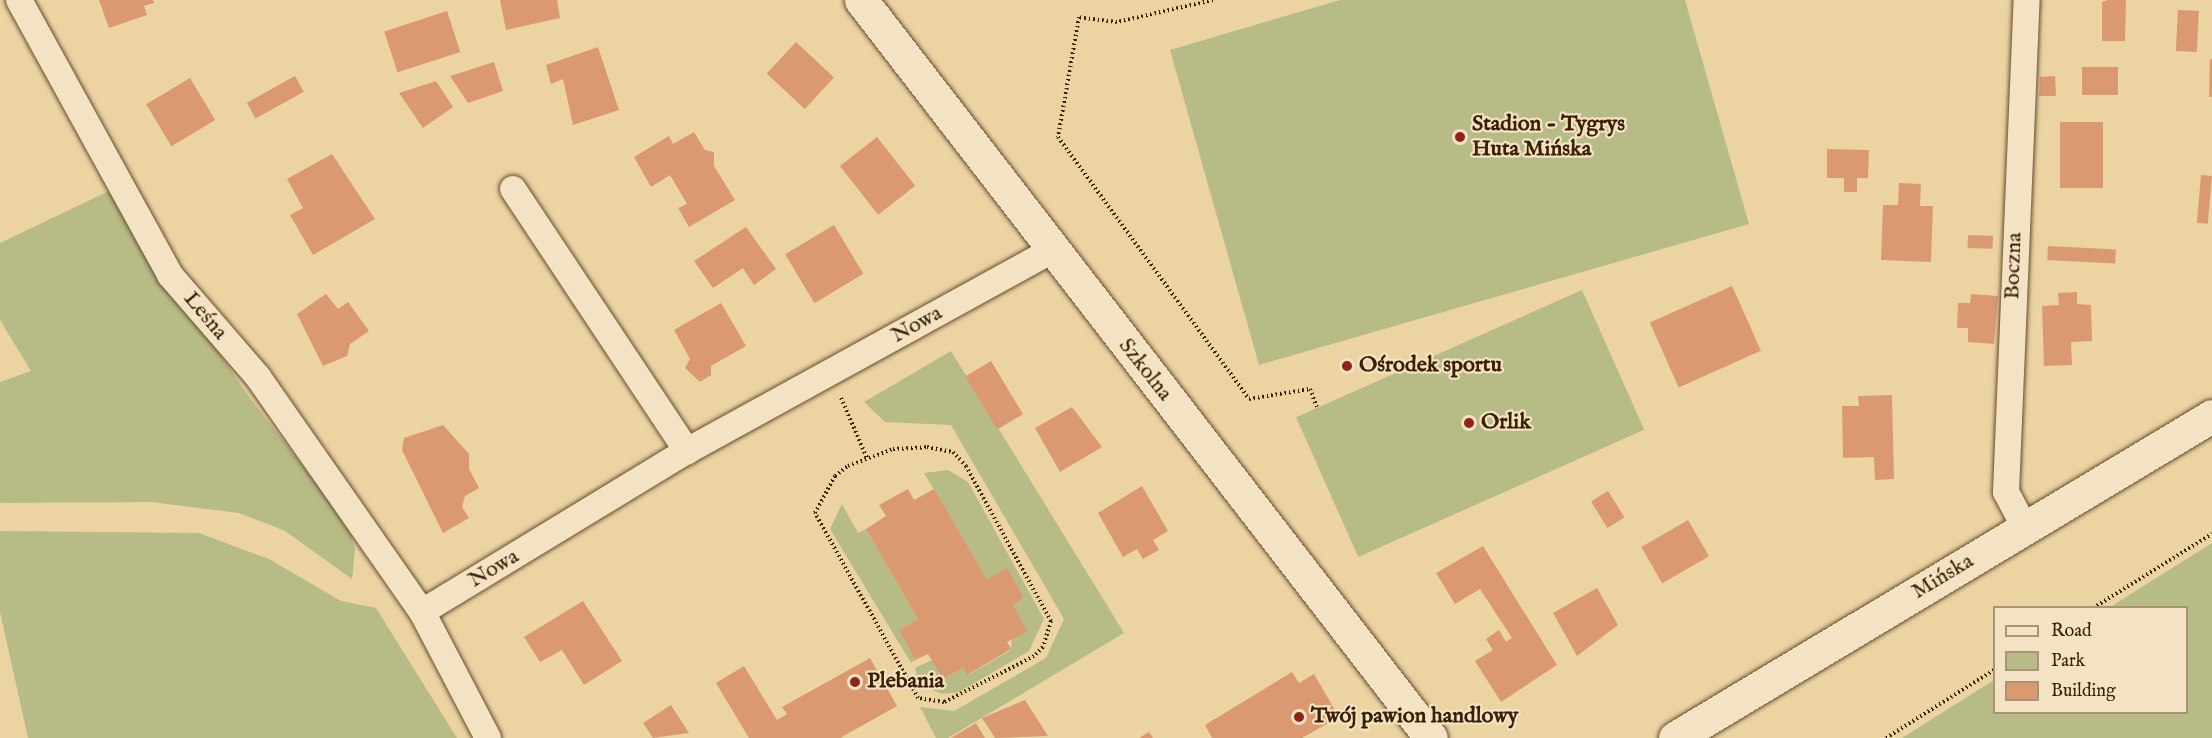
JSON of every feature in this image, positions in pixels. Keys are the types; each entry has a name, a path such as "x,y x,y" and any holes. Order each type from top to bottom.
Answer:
{"street":[{"name":"Leśna","path":"19,0 170,275 258,377 422,612"},
{"name":"Szkolna","path":"861,0 1431,738"},
{"name":"Boczna","path":"2025,528 2006,492 2027,0"},
{"path":"513,189 687,452"},
{"name":"Nowa","path":"422,612 687,452 1052,250"},
{"name":"Mińska","path":"1675,738 2212,417"},
{"path":"422,612 488,738"}],"path":[{"path":"1213,0 1117,22 1079,17 1059,137 1249,399 1310,389 1317,407"},
{"path":"831,374 867,458"},
{"path":"927,447 953,452 966,466 1047,608 1050,633 1034,656 954,700 918,698 815,513 835,476 867,458 893,449 927,447"},
{"path":"2096,606 2212,534"},
{"path":"1886,738 1993,670"}],"green space":[{"name":"Stadion - Tygrys Huta Mińska","path":"1340,0 1685,0 1749,224 1259,365 1170,50"},
{"path":"109,191 249,397 348,524 355,549 352,579 285,531 239,513 151,502 0,503 0,382 31,371 0,320 0,243"},
{"name":"Orlik","path":"1582,290 1644,430 1358,557 1296,417"},
{"path":"951,351 1124,633 948,738 936,738 920,707 954,711 1046,658 1064,619 951,425 885,422 864,402"},
{"path":"948,470 968,482 1044,619 1029,651 959,692 943,694 919,685 915,668 932,660 943,679 963,668 968,675 1011,650 1013,605 1024,598 1006,569 987,579 924,473"},
{"path":"842,504 858,533 866,529 918,619 899,630 915,660 911,663 830,529"},
{"path":"0,531 199,533 269,559 341,601 376,608 457,738 28,738 0,612"},
{"path":"2212,543 2212,738 1902,738 1993,681 1993,714 2188,714 2188,606 2112,606"}],"building":[{"path":"99,0 153,0 154,3 144,6 147,15 109,28"},
{"path":"500,0 557,0 560,18 506,30"},
{"path":"2126,0 2125,41 2102,41 2102,2"},
{"path":"2178,10 2199,11 2197,52 2176,51"},
{"path":"447,11 460,52 398,72 384,31"},
{"path":"796,42 834,77 805,109 767,73"},
{"path":"598,47 619,110 573,125 563,79 551,84 546,65"},
{"path":"2210,59 2212,59 2212,97 2209,97"},
{"path":"494,62 503,91 468,103 450,76"},
{"path":"2082,67 2118,67 2118,95 2082,95"},
{"path":"295,76 304,92 256,118 247,103"},
{"path":"2055,76 2056,96 2039,96 2040,77"},
{"path":"190,78 215,120 172,146 146,104"},
{"path":"436,81 453,107 423,128 399,93"},
{"path":"2060,122 2103,122 2103,188 2060,188"},
{"path":"694,132 705,150 714,152 714,166 735,200 689,227 678,208 687,204 670,175 651,187 634,157 669,136 673,144"},
{"path":"877,137 915,186 878,215 840,166"},
{"path":"1827,149 1869,150 1868,178 1857,178 1857,192 1844,192 1844,178 1827,178"},
{"path":"332,154 375,219 313,255 290,215 303,208 287,179"},
{"path":"2201,175 2212,176 2208,224 2197,223"},
{"path":"1899,183 1921,184 1920,206 1933,206 1931,262 1881,260 1883,205 1898,205"},
{"path":"834,225 863,274 814,303 785,254"},
{"path":"746,227 776,269 754,285 743,268 713,288 694,261"},
{"path":"1968,235 1993,236 1993,249 1968,248"},
{"path":"2048,246 2116,250 2115,264 2047,260"},
{"path":"1732,286 1761,351 1679,387 1650,323"},
{"path":"2077,292 2077,304 2091,305 2092,341 2071,342 2072,365 2044,366 2042,306 2059,305 2058,293"},
{"path":"326,294 338,309 348,302 369,331 350,344 347,356 323,366 297,314"},
{"path":"1971,294 1998,296 1994,344 1968,342 1968,328 1957,328 1958,303 1970,303"},
{"path":"721,303 746,346 711,366 711,375 700,382 685,368 690,359 674,330"},
{"path":"991,361 1023,414 997,430 965,376"},
{"path":"1892,395 1894,479 1875,480 1874,457 1843,458 1842,406 1859,406 1858,396"},
{"path":"1072,407 1102,447 1060,472 1035,428"},
{"path":"443,425 469,454 469,469 479,488 465,496 462,507 469,518 443,533 402,450 404,438"},
{"path":"1142,486 1168,531 1153,540 1159,550 1143,559 1137,549 1123,557 1098,513"},
{"path":"908,489 914,500 934,489 987,579 1007,568 1024,598 1013,605 1027,631 1007,642 1011,649 967,675 963,668 943,679 928,654 915,660 899,630 918,619 866,529 886,516 879,505"},
{"path":"1608,491 1624,517 1607,528 1591,502"},
{"path":"1688,520 1709,556 1662,583 1641,547"},
{"path":"1483,546 1557,665 1501,702 1475,661 1493,650 1486,639 1499,630 1506,642 1512,638 1480,589 1455,604 1436,573"},
{"path":"1597,588 1618,625 1577,656 1553,613"},
{"path":"583,601 622,661 584,685 562,650 540,662 524,637"},
{"name":"Plebania","path":"870,658 897,706 840,738 749,738 716,683 744,666 777,720 787,714 782,707"},
{"path":"1292,672 1299,683 1314,674 1339,717 1302,738 1212,738 1205,725"},
{"path":"1025,700 1048,736 995,738 982,718"},
{"path":"671,705 689,733 653,738 643,723"},
{"path":"976,723 985,738 951,738"},
{"path":"1149,732 1153,738 1139,738"}],"place":[{"name":"Stadion - Tygrys Huta Mińska","path":"1460,137"},
{"name":"Ośrodek sportu","path":"1347,366"},
{"name":"Orlik","path":"1469,423"},
{"name":"Plebania","path":"855,682"},
{"name":"Twój pawion handlowy","path":"1299,717"}]}
